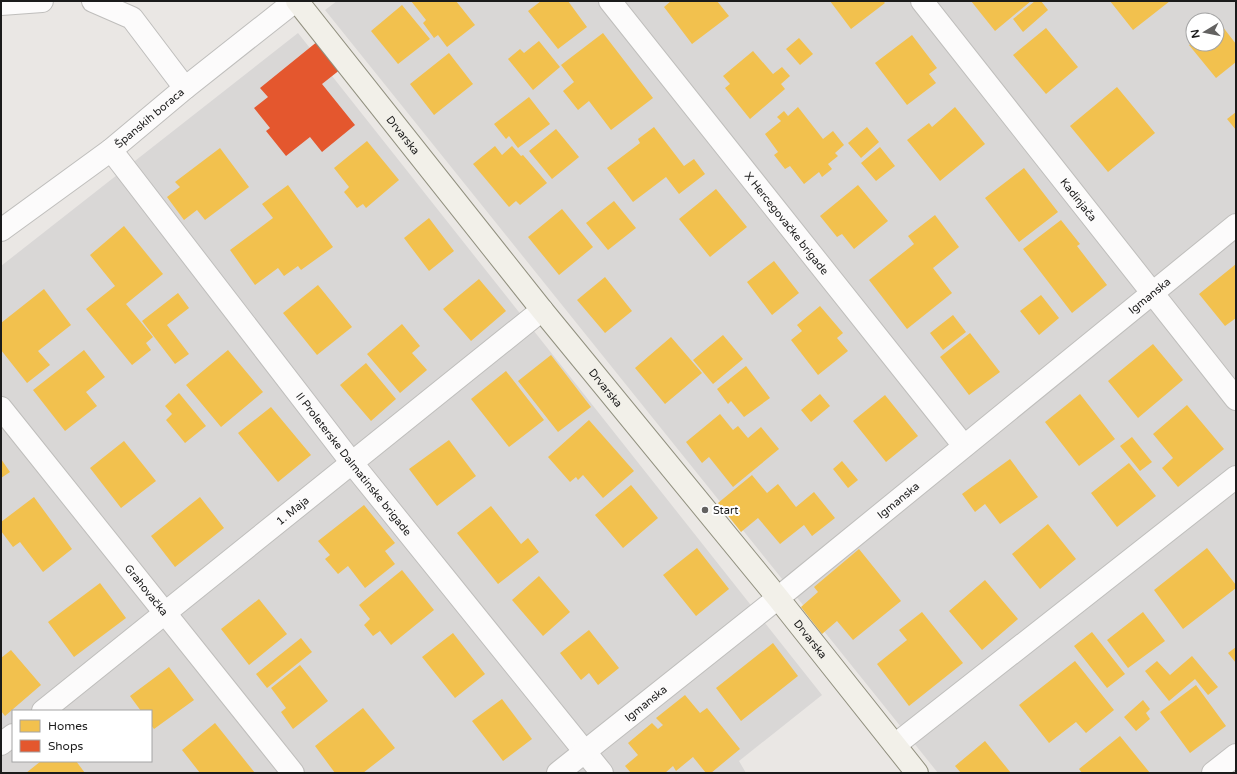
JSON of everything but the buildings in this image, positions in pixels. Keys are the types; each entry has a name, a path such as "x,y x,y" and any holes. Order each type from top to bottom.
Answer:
{"main road":[{"name":"Drvarska","path":"296,1 542,310 778,598 917,773"}],"street":[{"path":"1,4 42,1"},
{"path":"93,1 128,10 185,88"},
{"name":"Španskih boraca","path":"1,230 111,150 185,88 296,1"},
{"name":"X Hercegovačke brigade","path":"610,1 964,446"},
{"name":"Kadinjača","path":"922,1 1236,399"},
{"name":"II Proleterske Dalmatinske brigade","path":"111,150 352,463 602,773"},
{"name":"Igmanska","path":"558,773 778,598 1236,225"},
{"name":"1. Maja","path":"44,710 542,310"},
{"name":"Grahovačka","path":"1,408 293,773"},
{"path":"895,745 1236,477"},
{"path":"1,744 12,736"},
{"path":"1213,773 1236,755"}],"shaded area":[{"path":"337,1 1236,1 1236,773 938,773 325,10"},
{"path":"298,33 822,695 739,761 746,773 1,773 1,266"}],"place":[{"name":"Start","path":"705,510"}]}
